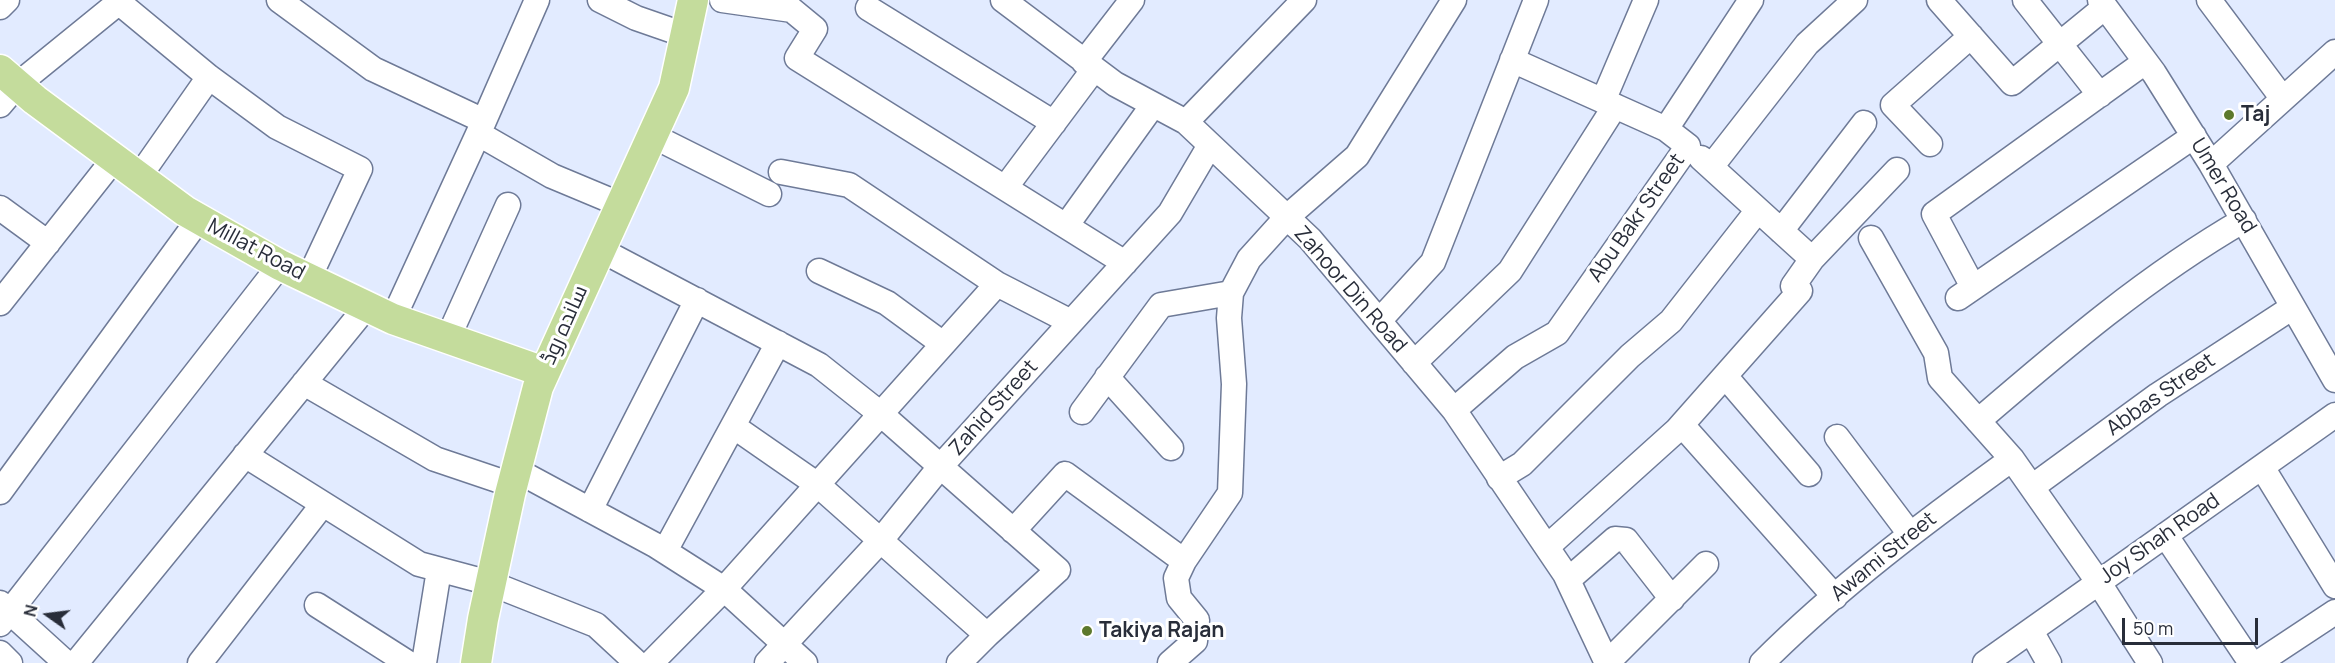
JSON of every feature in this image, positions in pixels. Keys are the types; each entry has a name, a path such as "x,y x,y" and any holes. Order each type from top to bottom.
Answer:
{"main road":[{"name":"ساندہ روڈ","path":"476,663 490,583 514,477 544,372 674,88 693,0"},
{"name":"Millat Road","path":"6,87 199,219 280,265 380,312 544,372"}],"street":[{"path":"0,7 7,0"},
{"path":"279,0 373,69 481,127 552,176 619,204"},
{"path":"280,265 3,612 82,660 304,383 380,312 481,127 537,0"},
{"path":"600,0 636,18 685,34"},
{"path":"722,0 792,9 815,29 797,58 1125,263"},
{"name":"Zahoor Din Road","path":"1005,0 1115,84 1186,122 1310,239 1454,410 1568,580 1607,663"},
{"path":"1005,188 1054,123 1132,0"},
{"path":"1186,122 1304,0"},
{"path":"1170,663 1195,641 1197,620 1179,598 1176,578 1184,561 1230,493 1234,384 1229,318 1230,293 1249,259 1287,217 1357,156 1454,0"},
{"path":"1379,321 1433,262 1535,0"},
{"path":"1414,363 1510,272 1609,104 1646,0"},
{"name":"Abu Bakr Street","path":"1454,410 1515,357 1557,333 1688,146 1666,129 1751,0"},
{"path":"1711,167 1807,44 1855,0"},
{"path":"1939,0 2012,83 2103,4"},
{"path":"2025,0 2100,95"},
{"path":"2209,0 2283,99"},
{"path":"6,87 117,1 209,77 277,127 360,169 309,278"},
{"name":"Umer Road","path":"2103,4 2194,136 2335,380"},
{"path":"868,8 1054,123"},
{"path":"1930,144 1893,105 1971,36"},
{"path":"2211,164 2335,52"},
{"path":"1512,60 1666,129"},
{"path":"2145,62 1934,214 1965,292 2194,136"},
{"path":"139,177 209,77"},
{"path":"1066,226 1153,105"},
{"path":"1781,231 1864,123"},
{"path":"651,135 769,194"},
{"name":"Zahid Street","path":"768,663 881,540 940,467 1170,213 1210,145"},
{"path":"1688,146 1812,259"},
{"path":"0,303 114,159"},
{"path":"1547,547 1682,425 1800,291 1793,286 1812,259 1897,170"},
{"path":"781,172 849,185 997,284 1071,322"},
{"path":"447,338 508,205"},
{"path":"0,208 48,243"},
{"path":"1499,478 1522,464 1630,356 1671,321 1758,210"},
{"path":"0,492 199,219"},
{"path":"1978,421 2090,324 2194,249 2244,220"},
{"path":"1871,238 1936,353 1940,378 2012,459 2099,583 2150,663"},
{"path":"599,249 819,365 882,415 1058,570 959,663"},
{"path":"819,271 887,303 943,344"},
{"path":"651,663 723,589 882,415 997,284"},
{"path":"1082,412 1161,305 1230,293"},
{"path":"591,510 698,300"},
{"name":"Abbas Street","path":"2032,487 2157,395 2293,307"},
{"path":"665,551 778,343"},
{"path":"1725,376 1809,474"},
{"path":"1107,377 1171,448"},
{"path":"304,383 435,459 514,477 591,510 665,551 723,589 805,663"},
{"name":"Joy Shah Road","path":"1985,663 2335,415"},
{"path":"1682,425 1835,597"},
{"path":"732,426 818,485 987,635"},
{"path":"1837,437 1910,534"},
{"path":"245,455 419,564 490,583 596,625 637,663"},
{"name":"Awami Street","path":"1762,663 1794,631 1910,534 2012,459"},
{"path":"2262,467 2335,586"},
{"path":"1013,531 1065,474 1184,561"},
{"path":"200,663 323,504"},
{"path":"2166,536 2251,663"},
{"path":"1568,580 1615,539 1621,538 1626,540 1672,599"},
{"path":"1607,663 1706,564"},
{"path":"424,663 439,570"},
{"path":"317,605 408,663"},
{"path":"2258,663 2335,612"},
{"path":"2031,631 2049,663"},
{"path":"0,653 10,663"}],"place":[{"name":"Taj","path":"2229,115"},
{"name":"Takiya Rajan","path":"1087,631"}]}
